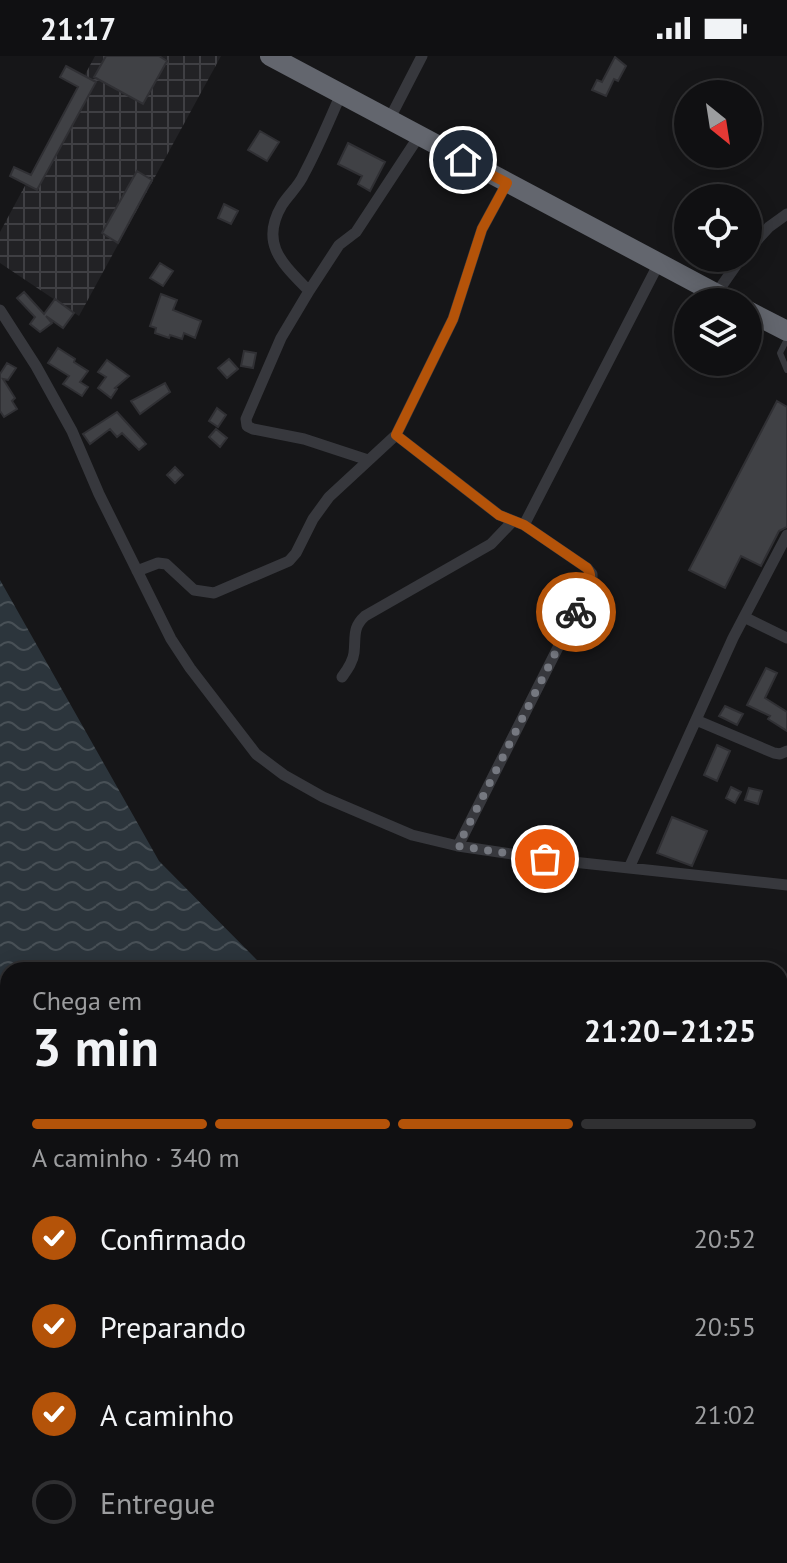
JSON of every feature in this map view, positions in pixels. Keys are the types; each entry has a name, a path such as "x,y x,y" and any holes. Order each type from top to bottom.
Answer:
{"highway":[{"path":"270,56 705,288"},
{"path":"762,318 787,331"}],"street":[{"path":"389,120 422,56"},
{"path":"309,291 283,263 275,250 273,235 279,213 305,173 341,94"},
{"path":"368,460 304,439 247,426 246,419 281,338 309,291 339,245 356,232 419,136"},
{"path":"137,571 158,563 166,564 194,590 214,593 278,568 296,553 313,519 329,497 396,435 453,319 482,229 507,183"},
{"path":"762,235 787,214"},
{"path":"342,677 354,651 353,634 357,623 365,616 491,544 518,524 659,263"},
{"path":"0,310 72,431 99,494 171,639 256,754 284,775 323,797 412,835 458,846 787,885"},
{"path":"396,435 592,574 592,580 458,846"},
{"path":"629,868 744,617 787,535"},
{"path":"744,617 787,638"},
{"path":"696,720 774,753 787,751"}],"lane":[{"path":"787,339 780,353 787,370"}],"shaded area":[{"path":"95,56 221,56 79,316 0,263 0,232"}],"water":[{"path":"0,580 159,861 259,962 0,962"}],"building":[{"path":"106,56 159,56 167,61 143,104 94,77"},
{"path":"615,57 626,66 618,81 614,79 606,96 592,90 597,80 602,82"},
{"path":"66,66 96,82 37,190 10,176 14,167 31,175 78,87 60,77"},
{"path":"260,131 279,142 267,161 248,150"},
{"path":"348,143 385,162 370,191 358,184 362,176 338,164"},
{"path":"137,171 152,180 118,243 102,233"},
{"path":"224,204 238,211 231,224 218,218"},
{"path":"160,263 173,271 163,286 150,278"},
{"path":"24,292 44,314 55,299 74,313 63,328 46,316 52,323 40,332 30,324 35,317 17,298"},
{"path":"161,294 177,300 173,310 201,321 195,338 184,333 182,339 155,333 156,328 150,326"},
{"path":"58,348 88,371 80,382 88,387 82,396 63,384 69,376 48,363"},
{"path":"244,351 256,353 253,368 241,366"},
{"path":"229,359 238,369 227,378 218,368"},
{"path":"107,360 129,376 115,388 111,398 98,388 106,377 98,372"},
{"path":"7,363 16,368 8,380 3,379 15,398 12,401 17,409 4,417 0,411 0,374"},
{"path":"165,383 170,392 140,414 131,401"},
{"path":"777,401 787,407 787,527 779,531 761,566 741,556 725,588 689,570"},
{"path":"217,408 226,415 218,427 209,421"},
{"path":"117,412 146,444 139,450 122,433 117,437 110,429 90,444 83,434"},
{"path":"216,429 227,438 220,447 209,437"},
{"path":"175,467 183,475 175,483 167,475"},
{"path":"766,668 777,673 765,698 787,712 787,731 768,719 770,716 747,705"},
{"path":"725,706 743,714 737,725 719,716"},
{"path":"717,745 730,751 717,781 704,775"},
{"path":"731,787 741,792 735,803 726,798"},
{"path":"749,788 762,791 758,804 745,800"},
{"path":"672,817 707,831 692,866 657,853"}],"way so far":[{"path":"545,859 458,846 576,612"}],"route":[{"path":"463,160 507,183 482,229 453,319 396,435 499,515 524,525 587,568 592,580 576,612"}]}
